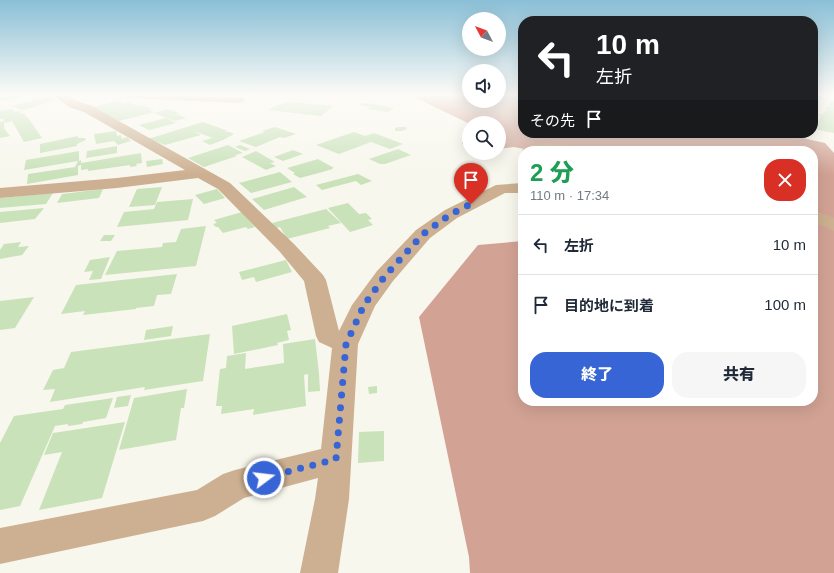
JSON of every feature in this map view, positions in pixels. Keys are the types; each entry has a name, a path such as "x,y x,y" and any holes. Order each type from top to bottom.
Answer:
{"street":[{"path":"110,122 224,186 287,248 315,280 328,336 346,344"},
{"path":"0,193 187,176 200,173"},
{"path":"319,573 332,499 346,344 364,305 385,276 423,234 451,214 502,188 518,187"},
{"path":"818,217 834,225"},
{"path":"0,546 203,505 235,485 336,459"}],"shaded area":[{"path":"506,122 518,122 518,138 802,138 825,143 834,153 834,573 470,573 469,557 419,317 478,245 518,241 518,406 818,406 818,146 506,148"}],"building":[{"path":"0,122 4,122 4,128 10,136 0,138"},
{"path":"12,122 31,122 42,138 24,142"},
{"path":"152,122 176,123 149,130 139,125"},
{"path":"203,122 228,131 223,132 234,134 210,145 202,141 212,138 219,140 193,131 201,135 165,145 148,139"},
{"path":"818,122 834,122 834,133 818,130"},
{"path":"275,127 296,134 284,138 280,137 256,147 239,141 265,132 262,131"},
{"path":"406,127 407,129 395,131 395,128"},
{"path":"116,131 117,136 121,135 122,139 127,137 131,141 118,145 114,141 96,144 94,134"},
{"path":"354,132 365,136 374,133 403,144 390,149 371,142 339,154 316,145"},
{"path":"78,136 78,138 85,138 86,140 77,144 77,146 40,153 40,144"},
{"path":"228,145 243,153 204,167 188,158"},
{"path":"240,145 250,149 245,151 235,147"},
{"path":"117,146 117,153 86,158 87,151"},
{"path":"398,149 411,155 385,164 380,164 369,159"},
{"path":"293,150 303,154 283,161 274,157"},
{"path":"79,151 79,161 81,160 81,163 141,153 142,163 136,164 137,166 130,167 130,165 88,171 88,169 81,170 81,165 78,166 78,175 27,184 28,174 75,167 78,161 24,170 26,160"},
{"path":"256,151 275,162 270,163 276,166 266,170 242,157"},
{"path":"162,159 163,164 147,167 146,161"},
{"path":"318,159 334,168 300,178 287,168"},
{"path":"280,172 292,182 251,193 239,183"},
{"path":"358,174 372,181 361,185 356,181 322,190 316,185"},
{"path":"162,187 155,205 129,207 137,189"},
{"path":"294,187 307,197 264,210 252,199"},
{"path":"103,189 99,198 57,203 62,194"},
{"path":"217,189 225,198 204,204 195,195"},
{"path":"53,193 46,204 0,208 0,198"},
{"path":"193,199 188,220 117,227 124,212 154,209 157,202"},
{"path":"348,203 359,214 366,213 372,219 368,220 373,225 350,232 328,208"},
{"path":"44,208 35,219 0,223 0,212"},
{"path":"326,209 341,223 328,226 330,228 287,239 280,227 276,228 272,223"},
{"path":"242,212 255,227 248,229 246,227 223,233 213,224 217,223 214,220"},
{"path":"206,226 196,266 105,275 117,251 162,247 163,243 176,242 181,229"},
{"path":"104,235 115,235 111,241 100,241"},
{"path":"21,242 18,247 29,246 22,255 0,259 0,250 4,244"},
{"path":"110,257 101,279 89,280 93,271 84,272 90,260"},
{"path":"286,260 292,272 256,282 254,277 242,280 239,272"},
{"path":"177,274 171,294 157,295 154,306 83,315 85,311 61,314 76,285"},
{"path":"34,297 15,328 0,330 0,301"},
{"path":"287,314 291,330 287,331 289,340 277,343 278,345 234,354 232,326"},
{"path":"173,326 171,336 144,340 146,330"},
{"path":"210,334 203,381 144,390 145,387 50,402 55,389 43,390 53,370 64,368 71,352"},
{"path":"315,339 320,391 308,392 308,374 304,375 306,406 253,415 254,409 221,414 222,406 216,406 220,369 226,368 227,356 246,353 245,369 284,363 283,344"},
{"path":"377,386 377,393 369,394 368,387"},
{"path":"187,389 184,408 181,408 176,440 119,450 134,398"},
{"path":"131,395 128,406 114,408 117,397"},
{"path":"113,398 106,418 83,422 82,424 55,426 20,506 0,510 0,443 14,416 63,409 65,405"},
{"path":"125,422 102,498 39,510 62,452 44,455 53,433"},
{"path":"384,431 384,461 358,463 359,432"}],"route":[{"path":"264,478 336,459 346,344 364,305 385,276 423,234 451,214 471,204"}]}
